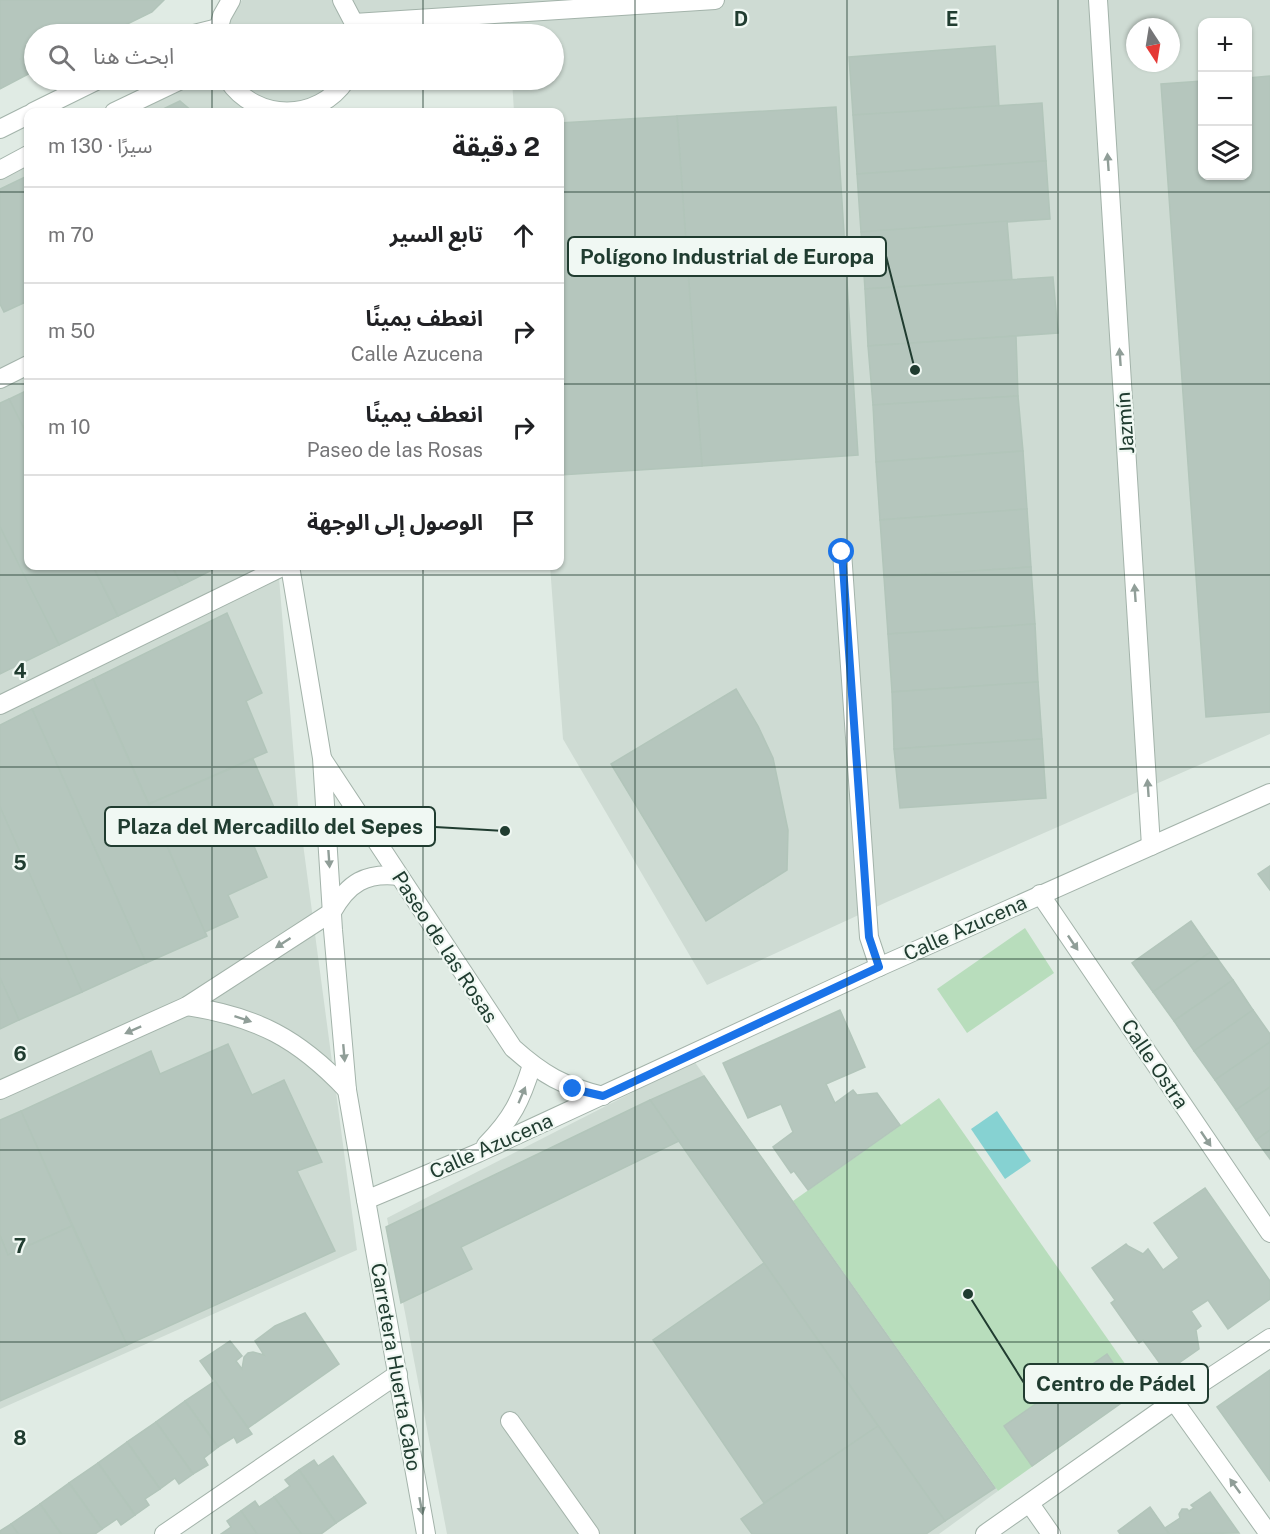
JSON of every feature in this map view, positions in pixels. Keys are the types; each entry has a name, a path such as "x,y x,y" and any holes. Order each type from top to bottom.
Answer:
{"street":[{"path":"220,24 231,0"},
{"path":"342,0 353,24"},
{"path":"398,24 560,5 715,0"},
{"name":"Jazmín","path":"1098,0 1151,846"},
{"path":"41,108 78,90"},
{"path":"122,108 161,90"},
{"path":"237,90 259,108"},
{"path":"308,108 322,102 337,90"},
{"path":"0,129 24,117"},
{"path":"0,170 24,157"},
{"path":"0,379 24,367"},
{"path":"842,552 869,937 879,967"},
{"path":"0,705 276,570"},
{"name":"Paseo de las Rosas","path":"291,570 322,758 347,1090 366,1200"},
{"name":"Paseo de las Rosas","path":"322,758 492,1019 513,1047 549,1077 573,1089 603,1096"},
{"name":"Calle Azucena","path":"366,1200 478,1153 879,967 1270,793"},
{"path":"0,1090 187,1006 332,912 340,897 352,885 382,874 399,876"},
{"name":"Calle Ostra","path":"1040,894 1270,1233"},
{"path":"187,1006 247,1019 275,1032 302,1048 325,1067 347,1090"},
{"path":"478,1153 503,1128 521,1098 532,1065"},
{"name":"Carretera Huerta Cabo","path":"366,1200 426,1534"},
{"path":"985,1534 1174,1401 1270,1338"},
{"path":"164,1534 398,1374"},
{"path":"1174,1401 1269,1534"},
{"path":"510,1421 590,1534"},
{"path":"1030,1504 1051,1534"}],"shaded area":[{"path":"242,0 1270,0 1270,734 889,901 707,985 563,739 550,570 564,570 564,108 514,108 513,90 564,90 564,24 223,24"},
{"path":"165,90 330,90 312,108 138,108"},
{"path":"24,167 24,570 278,570 298,806 357,1250 0,1409 0,180"},
{"path":"694,1061 998,1491 939,1534 447,1534 387,1218"}],"green space":[{"path":"1025,928 1054,973 967,1033 937,989"},
{"path":"939,1098 1142,1388 998,1491 793,1201"}],"water":[{"path":"997,1111 1031,1161 1005,1179 971,1129"}],"building":[{"path":"0,0 164,0 152,12 127,24 24,24 24,76 0,89"},
{"path":"995,46 999,107 853,115 849,57"},
{"path":"1270,76 1270,712 1206,717 1161,84 1198,81 1198,180 1252,180 1252,78"},
{"path":"180,101 188,108 165,108"},
{"path":"1042,103 1046,161 857,174 853,115"},
{"path":"836,107 858,455 702,466 677,116"},
{"path":"677,116 702,466 564,475 564,123"},
{"path":"1046,161 1050,219 861,232 857,174"},
{"path":"24,177 24,303 4,312 0,304 0,189"},
{"path":"1007,221 1012,280 865,289 861,232"},
{"path":"1053,277 1058,333 868,346 865,289"},
{"path":"1016,336 1018,396 873,405 868,346"},
{"path":"24,392 24,429 9,399"},
{"path":"1018,396 1023,451 876,462 873,405"},
{"path":"9,399 24,429 24,570 95,570 118,616 59,645 0,527 0,403"},
{"path":"1023,451 1027,509 880,520 876,462"},
{"path":"1027,509 1031,567 884,577 880,520"},
{"path":"0,527 59,645 0,674"},
{"path":"1031,567 1035,624 888,634 884,577"},
{"path":"95,570 174,570 182,585 118,616"},
{"path":"174,570 212,570 182,585"},
{"path":"227,613 262,693 246,701 267,752 149,804 93,679"},
{"path":"1035,624 1038,682 892,692 888,634"},
{"path":"93,679 207,936 146,963 32,709"},
{"path":"1038,682 1042,739 894,749 892,692"},
{"path":"736,689 758,726 773,758 788,830 787,870 706,921 611,764"},
{"path":"32,709 146,963 82,992 0,807 0,725"},
{"path":"1042,739 1046,798 900,808 894,749"},
{"path":"253,759 276,812 245,825 267,877 228,895 238,917 205,932 149,804"},
{"path":"0,807 82,992 19,1020 0,978"},
{"path":"1270,866 1270,890 1258,874"},
{"path":"1191,921 1212,951 1153,992 1132,963"},
{"path":"1212,951 1233,980 1174,1021 1153,992"},
{"path":"0,978 19,1020 0,1029"},
{"path":"1233,980 1253,1010 1194,1051 1174,1021"},
{"path":"840,1010 865,1067 826,1084 835,1103 853,1090 857,1095 877,1093 900,1125 808,1190 794,1171 791,1173 773,1147 793,1132 781,1104 748,1118 723,1063"},
{"path":"1253,1010 1270,1034 1270,1042 1215,1080 1194,1051"},
{"path":"1270,1042 1270,1087 1236,1110 1215,1080"},
{"path":"228,1044 252,1095 284,1080 322,1162 297,1171 335,1251 127,1345 21,1111 151,1051 160,1074"},
{"path":"704,1076 995,1488 945,1521 650,1100"},
{"path":"1270,1087 1270,1130 1256,1140 1236,1110"},
{"path":"650,1100 679,1141 461,1247 472,1269 401,1303 386,1227"},
{"path":"21,1111 72,1226 8,1255 0,1236 0,1120"},
{"path":"1270,1130 1270,1159 1256,1140"},
{"path":"1205,1188 1270,1281 1270,1299 1228,1329 1208,1300 1191,1311 1201,1326 1196,1330 1199,1349 1166,1372 1143,1340 1139,1343 1111,1303 1115,1300 1092,1268 1126,1244 1143,1254 1148,1249 1163,1270 1179,1258 1154,1223"},
{"path":"72,1226 127,1345 0,1401 0,1236 8,1255"},
{"path":"764,1263 878,1426 764,1503 653,1340"},
{"path":"305,1313 339,1364 248,1428 200,1361 230,1341 242,1356 236,1361 242,1369 244,1357 248,1353 264,1355 255,1341 275,1326"},
{"path":"1107,1354 1134,1394 1032,1466 1004,1426"},
{"path":"1270,1370 1270,1481 1217,1407"},
{"path":"215,1381 252,1434 237,1443 234,1437 218,1447 185,1401"},
{"path":"185,1401 218,1447 204,1458 208,1465 193,1474 156,1422"},
{"path":"156,1422 193,1474 179,1484 175,1478 160,1489 127,1442"},
{"path":"878,1426 945,1521 926,1534 752,1534 741,1519"},
{"path":"127,1442 160,1489 145,1499 149,1505 135,1515 98,1463"},
{"path":"333,1456 366,1503 336,1523 299,1470 314,1460 318,1466"},
{"path":"98,1463 135,1515 121,1525 117,1519 102,1529 69,1483"},
{"path":"299,1470 336,1523 321,1534 301,1534 274,1497 290,1486 285,1480"},
{"path":"69,1483 102,1529 95,1534 61,1534 40,1504"},
{"path":"1210,1492 1239,1533 1169,1534 1165,1528 1180,1518 1179,1514 1182,1509 1189,1511 1194,1508 1191,1505"},
{"path":"274,1497 301,1534 257,1534 241,1511 255,1501 259,1507"},
{"path":"40,1504 61,1534 18,1534 11,1524"},
{"path":"1150,1507 1169,1534 1120,1534 1118,1531"},
{"path":"241,1511 257,1534 221,1534 231,1527 227,1521"},
{"path":"11,1524 18,1534 0,1534 0,1531"}],"place":[{"name":"Polígono Industrial de Europa","path":"915,370"},
{"name":"Plaza del Mercadillo del Sepes","path":"505,831"},
{"name":"Centro de Pádel","path":"968,1294"}],"route":[{"path":"573,1089 603,1096 879,967 869,937 842,552"}]}
